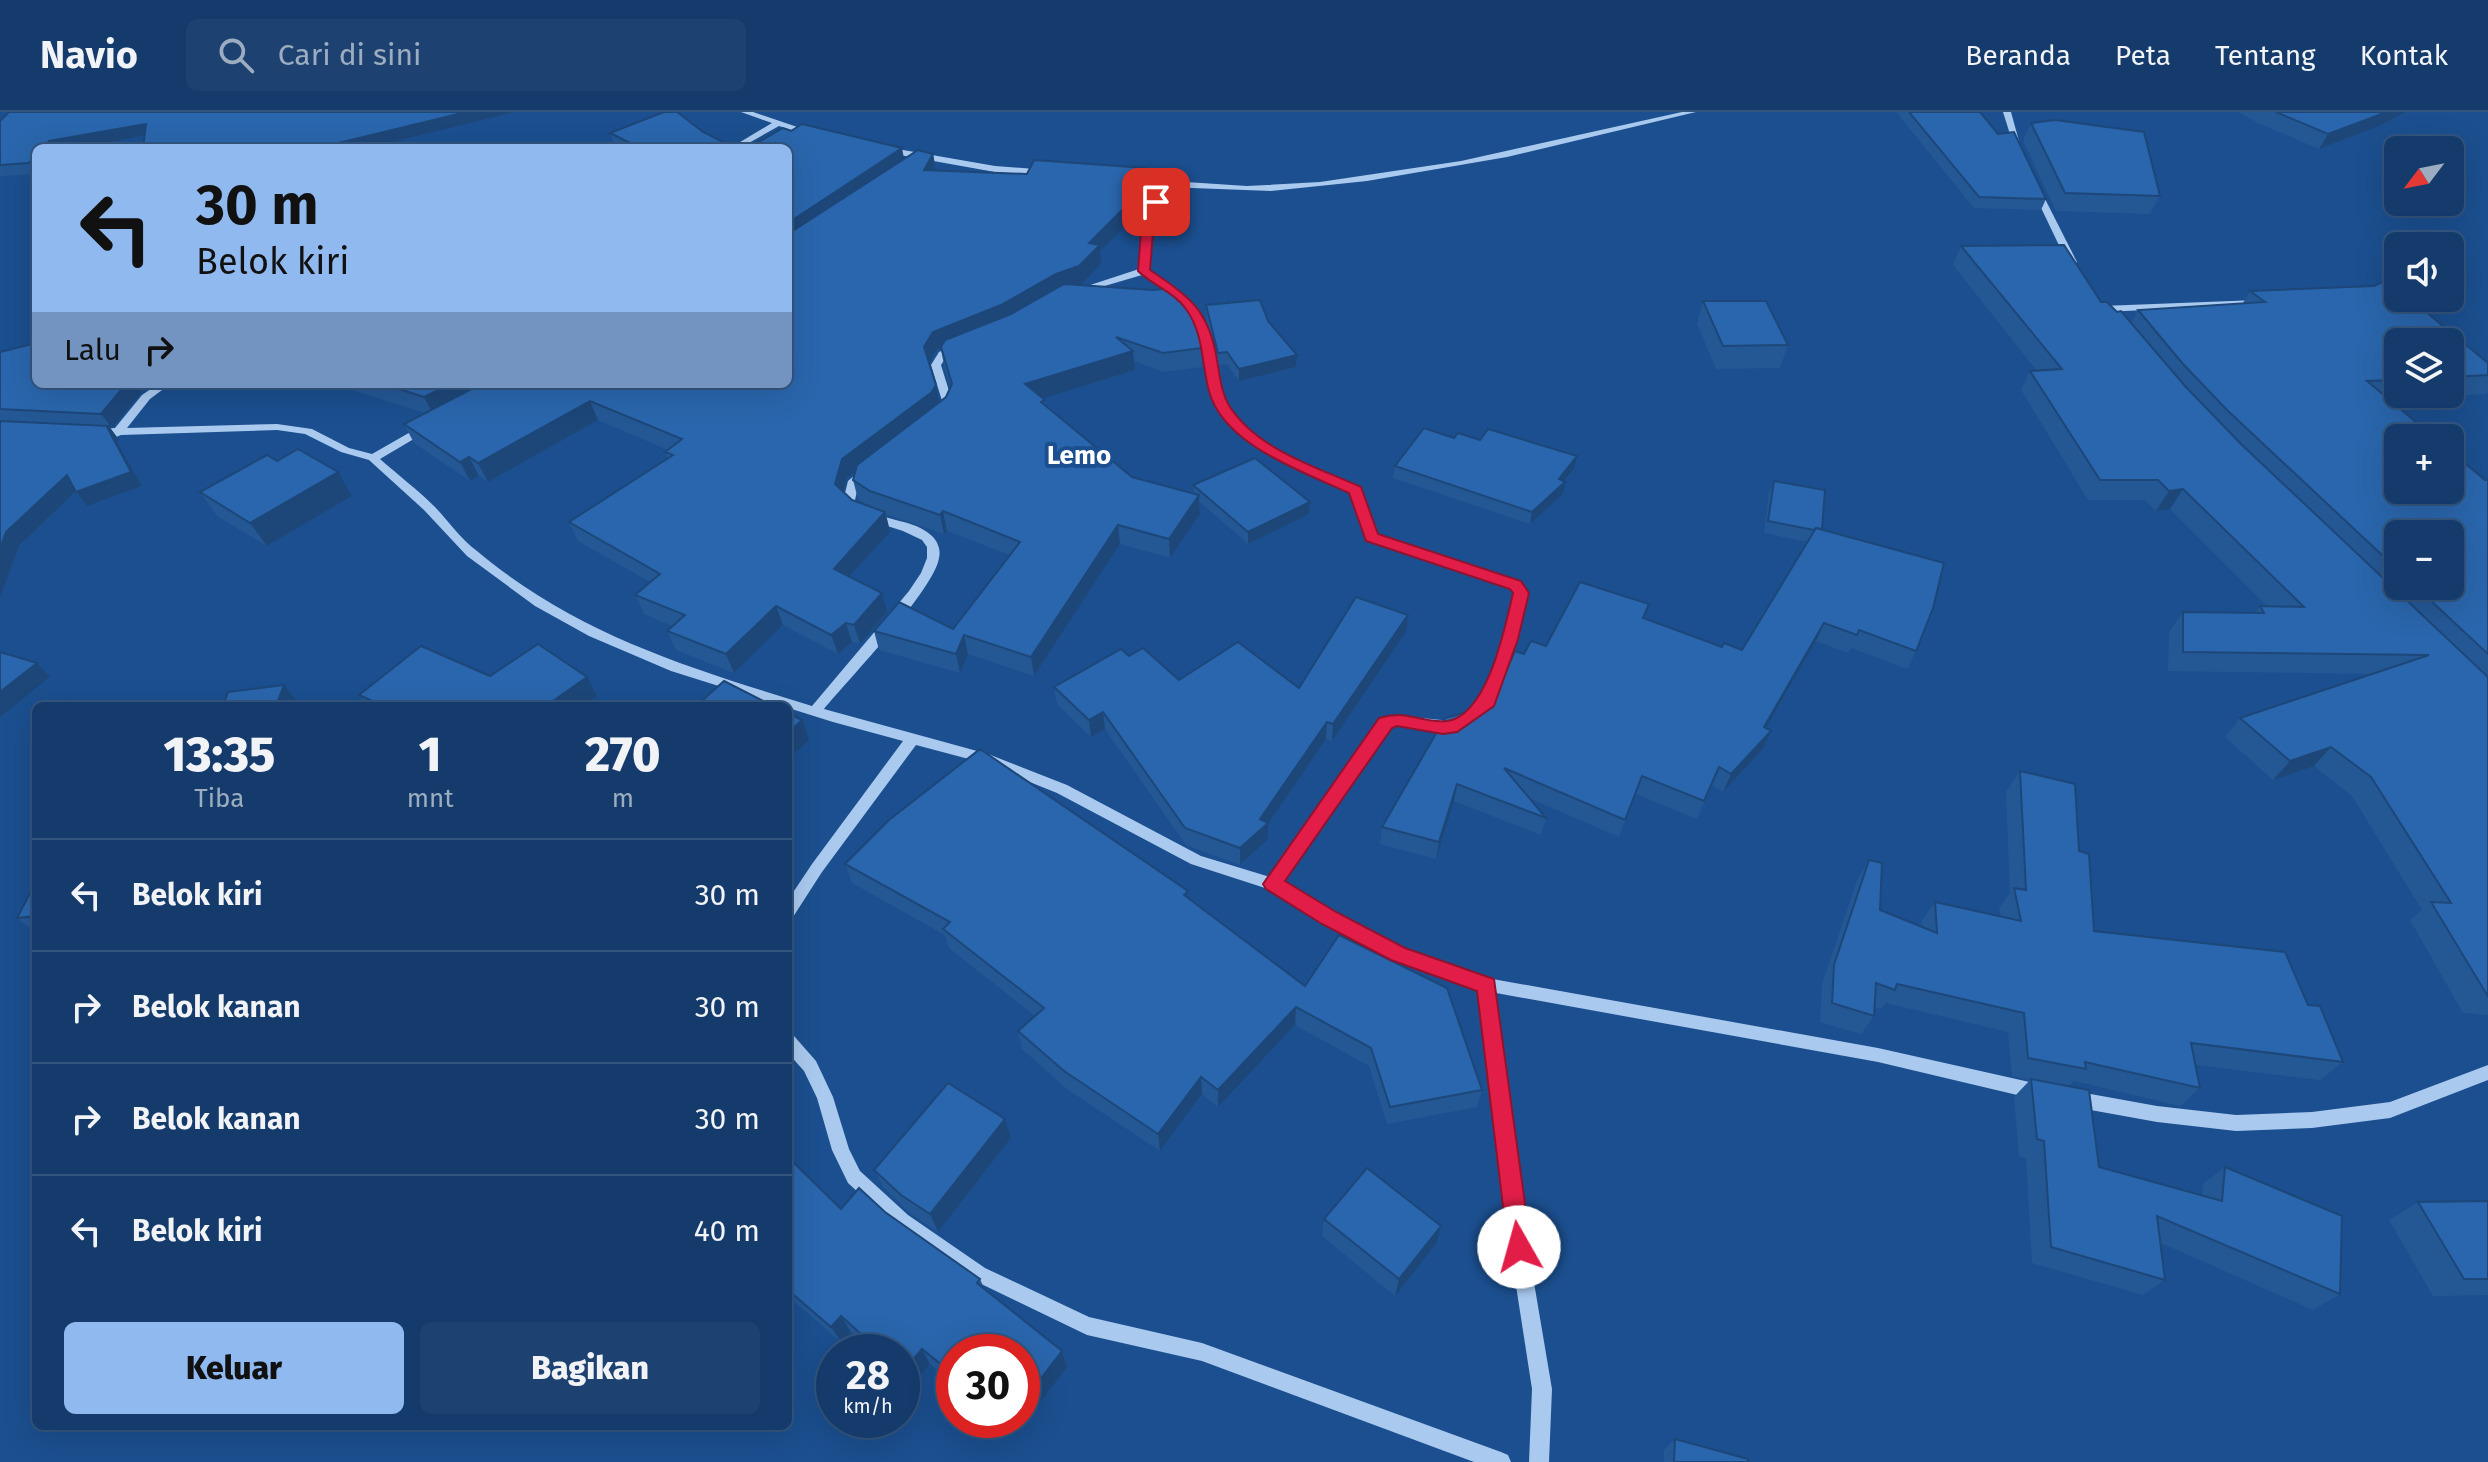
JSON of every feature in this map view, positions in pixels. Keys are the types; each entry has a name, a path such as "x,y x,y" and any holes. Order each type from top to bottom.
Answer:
{"street":[{"path":"745,112 828,137"},
{"path":"1123,179 1237,187 1319,185 1530,151 1692,112"},
{"path":"2007,112 2022,155"},
{"path":"741,144 778,123"},
{"path":"882,149 995,169 1057,174"},
{"path":"912,167 926,158"},
{"path":"2033,182 2049,221 2080,277"},
{"path":"1144,271 1148,220 1163,184"},
{"path":"1063,297 1144,271"},
{"path":"1144,271 1187,301 1195,312 1206,333 1216,393 1225,410 1242,429 1267,449 1356,490 1371,538 1515,585 1521,593 1510,639 1488,701 1457,726 1443,728 1397,719 1386,723 1273,884"},
{"path":"2101,308 2269,302"},
{"path":"933,422 942,415 948,404 936,365 943,354 964,343"},
{"path":"116,434 146,397 159,388"},
{"path":"373,458 442,419"},
{"path":"81,431 116,434 296,427 345,450 373,458 428,507 471,553 539,603 593,633 676,668 786,702"},
{"path":"815,711 918,588 932,564 934,550 930,540 923,535 877,522 854,509 849,501 854,481 873,465"},
{"path":"792,704 983,758 1062,789 1196,860 1273,884 1398,954 1487,985 1878,1055 2056,1096 2157,1114 2236,1123 2312,1120 2390,1110 2488,1072"},
{"path":"792,907 913,738"},
{"path":"1487,985 1519,1247 1542,1389 1539,1462"},
{"path":"792,1046 810,1066 825,1097 841,1150 854,1177 902,1221 979,1274 1087,1326 1202,1352 1501,1462"}],"building":[{"path":"9,112 466,112 334,144 144,144 146,124 49,141 46,144 32,144 32,160 29,163 0,165 0,121"},
{"path":"664,112 677,112 703,132 727,144 632,144 610,133"},
{"path":"1909,112 1980,112 1998,134 2014,132 2046,199 1979,197"},
{"path":"2276,112 2387,112 2328,134"},
{"path":"2055,120 2144,132 2160,196 2065,193 2031,123"},
{"path":"802,124 902,148 792,220 792,144 755,144 783,128 791,131"},
{"path":"918,150 933,154 924,170 1027,174 1034,160 1146,168 1130,202 1089,243 1100,245 1079,266 1056,274 1001,305 933,332 924,347 936,385 932,392 842,459 835,484 852,500 885,512 834,569 882,593 854,625 846,623 831,635 776,606 726,654 667,631 685,615 635,595 660,574 569,522 673,455 665,452 682,439 590,401 478,463 469,457 460,462 404,424 473,388 792,388 792,231"},
{"path":"2064,245 2101,302 2107,302 2117,312 2121,311 2185,386 2241,444 2384,579 2384,600 2406,600 2488,677 2488,996 2431,902 2451,903 2371,777 2331,747 2290,761 2240,718 2429,655 2183,652 2183,612 2264,613 2260,606 2304,607 2183,489 2169,491 2158,480 2100,480 2030,371 2062,369 1961,246"},
{"path":"2384,281 2384,312 2426,312 2445,328 2384,328 2384,380 2367,381 2384,395 2384,408 2399,408 2418,424 2384,424 2384,504 2464,504 2464,463 2488,480 2488,654 2430,600 2464,600 2464,520 2384,520 2384,557 2227,410 2138,310 2265,302 2250,291 2374,286"},
{"path":"1064,284 1153,290 1173,288 1178,301 1191,301 1202,348 1163,353 1116,337 1133,351 1025,384 1045,400 1041,402 1132,477 1199,495 1169,539 1118,525 1031,657 964,635 956,654 874,631 899,602 953,629 1020,542 943,511 940,515 870,491 853,480 857,465 946,397 952,384 941,347 945,340 1011,314"},
{"path":"1260,300 1268,321 1297,355 1239,369 1227,352 1218,353 1206,305"},
{"path":"1703,301 1766,301 1788,345 1723,346"},
{"path":"2464,343 2488,363 2488,375 2464,376"},
{"path":"32,344 32,388 123,388 101,414 0,409 0,352"},
{"path":"396,388 443,388 424,397"},
{"path":"0,421 109,426 131,472 76,492 67,475 6,532 0,549"},
{"path":"1424,428 1454,438 1458,433 1480,440 1488,429 1577,456 1559,479 1565,482 1532,512 1395,466"},
{"path":"298,449 338,472 250,523 200,492 267,455 277,461"},
{"path":"1255,458 1310,502 1248,532 1193,485"},
{"path":"1774,481 1825,490 1822,529 1768,521"},
{"path":"1816,528 1944,563 1933,608 1916,651 1859,630 1857,635 1824,623 1764,727 1771,731 1731,774 1719,767 1704,801 1642,776 1625,820 1504,768 1546,818 1457,784 1439,842 1382,827 1445,718 1471,711 1488,698 1502,680 1515,651 1524,654 1531,641 1546,646 1580,582 1649,604 1643,618 1722,647 1724,643 1742,650"},
{"path":"1356,597 1408,615 1333,724 1327,722 1260,819 1268,823 1240,848 1185,828 1103,712 1089,720 1054,687 1121,649 1129,656 1143,648 1179,680 1238,642 1299,688"},
{"path":"538,644 587,677 552,702 374,702 359,695 421,646 490,676"},
{"path":"0,652 37,663 0,692"},
{"path":"724,681 765,702 700,702"},
{"path":"284,685 278,702 224,702 228,692"},
{"path":"792,715 802,720 792,729"},
{"path":"980,749 1188,891 1184,895 1305,986 1339,935 1447,988 1482,1090 1390,1107 1371,1048 1296,1007 1218,1090 1201,1077 1158,1134 1064,1071 1018,1031 1044,1008 943,929 950,922 845,864 889,820"},
{"path":"2020,771 2075,784 2079,851 2089,854 2094,931 2285,952 2308,1005 2320,1006 2343,1062 2191,1043 2200,1088 2085,1062 2086,1069 2028,1058 2024,1013 1897,984 1895,990 1876,983 1874,1016 1832,1003 1834,965 1869,860 1882,863 1880,910 1937,933 1935,902 2021,921 2014,888 2026,890"},
{"path":"32,890 32,916 17,918"},
{"path":"2031,1079 2089,1090 2099,1167 2222,1201 2225,1167 2342,1216 2340,1294 2157,1216 2165,1280 2051,1247 2044,1141 2037,1139"},
{"path":"948,1083 1005,1119 930,1214 901,1195 874,1170"},
{"path":"792,1161 841,1209 859,1188 885,1212 980,1279 977,1283 1062,1351 1040,1380 1040,1334 936,1334 936,1360 922,1349 920,1351 920,1334 861,1334 841,1316 831,1327 792,1293"},
{"path":"1367,1168 1441,1226 1399,1279 1324,1219"},
{"path":"2488,1201 2488,1279 2464,1279 2418,1202"},
{"path":"1675,1439 1748,1459 1748,1462 1674,1462"}],"district":[{"name":"Lemo","path":"1079,455"}],"route":[{"path":"1156,202 1148,220 1144,271 1187,301 1195,312 1206,333 1216,393 1225,410 1242,429 1267,449 1356,490 1371,538 1515,585 1521,593 1510,639 1488,701 1457,726 1443,728 1397,719 1386,723 1273,884 1398,954 1487,985 1519,1247"}]}
